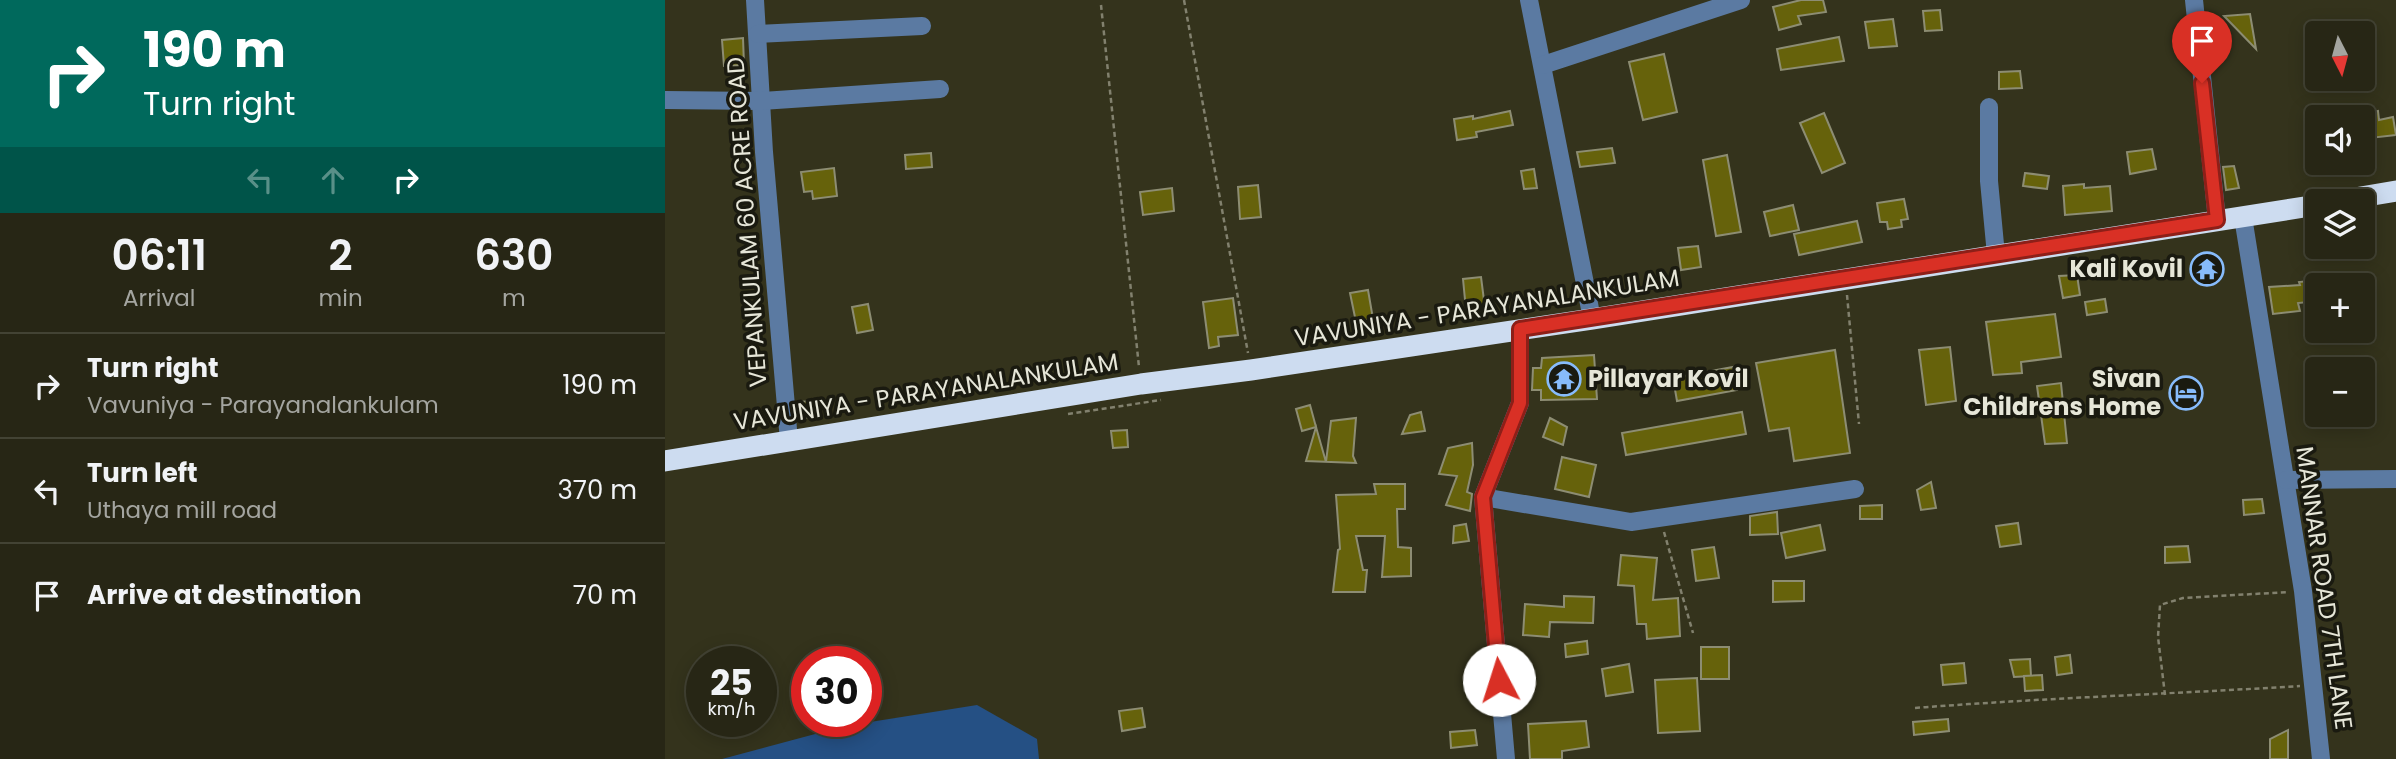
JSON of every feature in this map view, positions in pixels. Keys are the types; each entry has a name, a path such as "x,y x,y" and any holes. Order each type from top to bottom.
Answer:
{"highway":[{"path":"2375,195 2396,191"},
{"name":"VAVUNIYA - PARAYANALANKULAM","path":"665,461 1140,384 1592,319 2305,207"}],"street":[{"name":"VEPANKULAM 60 ACRE ROAD","path":"755,0 789,441"},
{"path":"1529,0 1592,319"},
{"path":"1543,65 1741,0"},
{"path":"2194,0 2217,220"},
{"path":"758,34 922,26"},
{"path":"665,100 761,101 940,89"},
{"path":"1989,107 1989,181 1996,254"},
{"name":"MANNAR ROAD 7TH LANE","path":"2243,217 2303,591 2321,759"},
{"path":"1506,759 1483,497 1520,403 1520,329"},
{"path":"2286,480 2396,479"},
{"path":"1483,497 1631,522 1855,489"}],"path":[{"path":"1184,0 1251,370"},
{"path":"1101,5 1140,384"},
{"path":"1846,295 1859,424"},
{"path":"1080,413 1118,407"},
{"path":"1660,518 1693,633"},
{"path":"2165,695 2158,637 2159,605 2183,598 2303,591"},
{"path":"1915,708 2034,699 2165,695 2313,685"}],"water":[{"path":"977,705 1037,739 1039,759 722,759 804,737 882,737 882,720"}],"building":[{"path":"1801,0 1823,0 1826,12 1798,16 1801,24 1779,30 1773,7"},
{"path":"1940,10 1942,30 1925,31 1923,11"},
{"path":"2250,14 2256,49 2224,16"},
{"path":"1893,19 1897,46 1869,48 1865,22"},
{"path":"1839,37 1844,61 1781,70 1777,49"},
{"path":"743,38 744,65 724,66 722,40"},
{"path":"1664,54 1677,112 1643,120 1629,62"},
{"path":"2020,71 2022,88 1999,89 1999,72"},
{"path":"1510,111 1513,125 1476,132 1477,137 1457,140 1454,119 1473,116 1473,119"},
{"path":"2378,111 2379,120 2393,117 2396,135 2375,137 2375,112"},
{"path":"1824,113 1845,163 1822,173 1800,123"},
{"path":"1612,148 1615,163 1580,167 1577,152"},
{"path":"2152,149 2156,169 2130,174 2127,152"},
{"path":"931,153 932,167 906,169 905,155"},
{"path":"1727,155 1741,232 1716,236 1703,160"},
{"path":"2234,166 2239,188 2226,190 2223,167"},
{"path":"834,168 837,196 813,199 812,191 804,192 801,172"},
{"path":"1534,169 1537,188 1524,189 1521,171"},
{"path":"2025,173 2049,176 2047,189 2023,186"},
{"path":"2084,184 2084,188 2110,186 2112,211 2065,215 2063,186"},
{"path":"1258,185 1261,217 1240,219 1238,187"},
{"path":"1172,188 1174,211 1143,215 1140,192"},
{"path":"1904,199 1908,219 1901,220 1902,227 1888,229 1887,222 1880,222 1877,203"},
{"path":"1793,205 1799,230 1770,236 1764,212"},
{"path":"1857,221 1862,242 1799,255 1794,234"},
{"path":"1698,246 1701,267 1681,270 1678,248"},
{"path":"2077,275 2080,295 2063,298 2059,276"},
{"path":"1481,277 1485,308 1466,310 1463,279"},
{"path":"2305,281 2305,302 2298,303 2300,311 2273,314 2269,287 2300,285 2299,282"},
{"path":"1368,290 1373,319 1356,322 1350,293"},
{"path":"1233,298 1238,335 1218,337 1219,346 1209,348 1203,302"},
{"path":"2105,299 2107,312 2087,315 2085,302"},
{"path":"868,304 873,330 857,333 852,307"},
{"path":"2055,314 2061,357 2021,362 2022,373 1993,375 1986,322"},
{"path":"1950,347 1956,401 1926,405 1919,350"},
{"path":"1835,350 1850,453 1794,461 1789,428 1769,431 1756,363"},
{"name":"Pillayar Kovil","path":"1594,355 1597,399 1541,400 1541,390 1532,390 1533,368 1541,368 1542,358"},
{"path":"1733,367 1737,390 1677,401 1673,378"},
{"path":"2061,383 2067,443 2045,444 2037,386"},
{"path":"816,401 817,417 798,418 797,402"},
{"path":"1310,405 1316,427 1302,431 1296,409"},
{"path":"1421,412 1425,431 1402,434 1410,415"},
{"path":"1742,412 1746,434 1626,455 1622,433"},
{"path":"1356,418 1353,456 1356,463 1326,462 1331,421"},
{"path":"1550,418 1567,427 1563,445 1543,437"},
{"path":"1316,427 1326,462 1306,461"},
{"path":"1127,430 1128,447 1113,448 1111,431"},
{"path":"1472,443 1473,465 1467,492 1472,494 1470,511 1446,505 1457,476 1439,474 1448,448"},
{"path":"1562,457 1596,465 1589,497 1555,489"},
{"path":"1931,482 1936,508 1921,510 1917,490"},
{"path":"1374,484 1405,484 1405,509 1397,509 1398,547 1411,548 1411,576 1382,577 1385,536 1356,536 1363,570 1367,570 1365,592 1333,592 1340,549 1336,495 1376,494"},
{"path":"2262,499 2264,513 2244,515 2243,500"},
{"path":"1882,505 1882,519 1860,519 1860,506"},
{"path":"1777,512 1778,534 1750,535 1750,516"},
{"path":"2018,523 2021,544 2000,547 1996,526"},
{"path":"1466,524 1469,541 1453,543 1454,526"},
{"path":"1820,525 1825,550 1786,558 1781,533"},
{"path":"2188,546 2190,562 2165,563 2165,547"},
{"path":"1714,547 1719,578 1696,581 1692,550"},
{"path":"1621,555 1657,558 1653,600 1678,598 1680,636 1647,639 1646,624 1637,624 1634,586 1618,585"},
{"path":"1773,581 1804,581 1804,601 1773,602"},
{"path":"1564,596 1594,597 1593,623 1550,622 1549,637 1523,635 1525,604 1564,607"},
{"path":"1587,641 1588,654 1566,657 1565,644"},
{"path":"1701,647 1729,647 1729,679 1701,679"},
{"path":"2070,655 2072,673 2057,675 2055,657"},
{"path":"2030,659 2031,676 2014,677 2010,660"},
{"path":"1964,663 1966,683 1943,685 1941,665"},
{"path":"1629,664 1633,692 1606,696 1602,669"},
{"path":"2042,675 2043,690 2025,691 2024,676"},
{"path":"1697,678 1700,731 1658,733 1655,680"},
{"path":"1142,708 1145,727 1122,731 1119,711"},
{"path":"1948,719 1949,731 1914,735 1913,722"},
{"path":"1586,721 1589,747 1562,751 1562,759 1530,759 1528,724"},
{"path":"1475,730 1477,745 1451,748 1450,732"},
{"path":"2288,730 2288,759 2270,759 2270,739"}],"place":[{"name":"Kali Kovil","path":"2207,269"},
{"name":"Pillayar Kovil","path":"1564,379"},
{"name":"Sivan Childrens Home","path":"2186,393"}],"route":[{"path":"1499,680 1483,497 1520,403 1520,329 2217,220 2202,83"}]}
